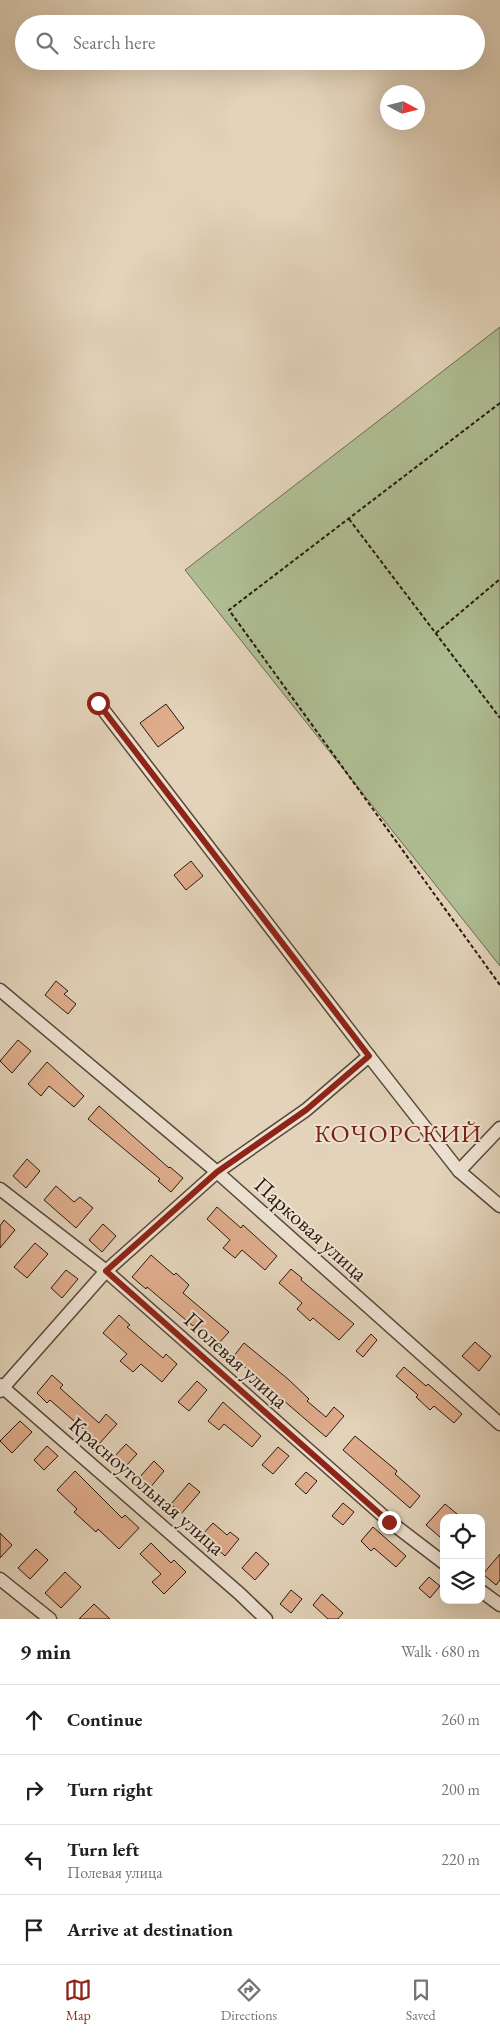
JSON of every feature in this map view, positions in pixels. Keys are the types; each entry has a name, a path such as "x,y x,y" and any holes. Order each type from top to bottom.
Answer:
{"street":[{"path":"98,703 369,1056 460,1170 500,1206"},
{"name":"Парковая улица","path":"2,997 217,1172 500,1424"},
{"path":"1,1388 106,1271 217,1172 306,1110 369,1056"},
{"path":"460,1170 500,1128"},
{"name":"Полевая улица","path":"0,1189 106,1271 389,1522 440,1560"},
{"name":"Красноугольная улица","path":"1,1388 233,1587 266,1619"},
{"path":"0,1579 50,1619"},
{"path":"485,1594 500,1605"}],"path":[{"path":"500,403 229,610 500,985"},
{"path":"349,519 500,718"},
{"path":"436,633 500,579"}],"green space":[{"path":"500,327 500,966 185,570"}],"building":[{"path":"166,704 184,728 158,747 140,723"},
{"path":"191,861 203,876 186,890 174,875"},
{"path":"56,981 68,991 64,994 76,1004 68,1014 45,995"},
{"path":"18,1040 31,1051 12,1073 0,1061"},
{"path":"47,1062 84,1096 74,1107 49,1086 41,1096 28,1084"},
{"path":"99,1106 169,1168 183,1178 171,1192 158,1181 160,1179 88,1119"},
{"path":"27,1159 40,1171 26,1188 13,1176"},
{"path":"56,1186 74,1202 80,1197 93,1208 76,1228 44,1200"},
{"path":"217,1207 241,1228 243,1225 277,1256 265,1270 242,1250 235,1258 223,1248 230,1240 207,1219"},
{"path":"4,1220 15,1230 0,1248 0,1226"},
{"path":"103,1224 116,1236 102,1252 89,1240"},
{"path":"35,1243 48,1254 27,1278 14,1267"},
{"path":"151,1255 189,1285 183,1293 229,1332 218,1344 195,1324 193,1326 147,1287 146,1289 132,1277"},
{"path":"291,1269 302,1278 301,1280 354,1324 339,1340 313,1318 310,1321 297,1309 302,1303 279,1283"},
{"path":"66,1270 78,1279 62,1298 51,1288"},
{"path":"119,1315 130,1325 127,1327 163,1358 166,1354 177,1364 162,1382 141,1364 133,1372 120,1361 127,1354 103,1333"},
{"path":"371,1334 377,1340 363,1357 356,1351"},
{"path":"475,1342 491,1356 479,1371 462,1356"},
{"path":"244,1343 288,1379 309,1399 307,1401 326,1417 334,1407 344,1416 326,1437 233,1357"},
{"path":"404,1367 426,1386 428,1384 462,1414 454,1423 434,1406 430,1410 416,1397 418,1395 396,1376"},
{"path":"52,1375 63,1385 60,1388 99,1423 106,1414 117,1424 98,1445 87,1436 89,1434 50,1400 47,1403 37,1393"},
{"path":"197,1381 207,1390 189,1411 178,1402"},
{"path":"223,1402 261,1436 252,1447 224,1424 219,1430 208,1421"},
{"path":"20,1421 32,1432 12,1453 0,1441"},
{"path":"355,1436 397,1471 395,1474 420,1496 410,1508 343,1450"},
{"path":"126,1444 137,1454 125,1467 114,1457"},
{"path":"47,1446 58,1456 44,1470 34,1460"},
{"path":"278,1447 289,1456 273,1474 262,1465"},
{"path":"154,1461 164,1471 149,1489 138,1479"},
{"path":"75,1471 122,1518 125,1515 139,1528 119,1549 98,1529 96,1532 74,1512 77,1509 57,1490"},
{"path":"306,1472 317,1481 306,1494 295,1484"},
{"path":"189,1483 200,1492 181,1514 171,1504"},
{"path":"343,1503 354,1512 343,1525 332,1516"},
{"path":"445,1504 457,1514 440,1514 440,1537 426,1525"},
{"path":"213,1523 227,1535 230,1532 239,1539 225,1556 202,1535"},
{"path":"373,1527 406,1556 396,1567 374,1548 371,1551 361,1541"},
{"path":"0,1533 12,1545 0,1558"},
{"path":"151,1543 171,1563 174,1560 186,1572 164,1594 152,1582 161,1574 140,1554"},
{"path":"36,1549 48,1560 30,1579 18,1568"},
{"path":"256,1552 269,1564 255,1580 242,1568"},
{"path":"500,1554 500,1580 496,1585 485,1576 485,1572"},
{"path":"65,1572 81,1587 61,1608 45,1593"},
{"path":"429,1577 440,1586 430,1598 419,1588"},
{"path":"291,1590 302,1599 291,1613 280,1604"},
{"path":"322,1594 343,1613 338,1619 328,1619 313,1605"},
{"path":"94,1604 110,1619 79,1619"}],"district":[{"name":"КОЧОРСКИЙ","path":"398,1133"}],"route":[{"path":"98,703 369,1056 306,1110 217,1172 106,1271 389,1522"}]}
